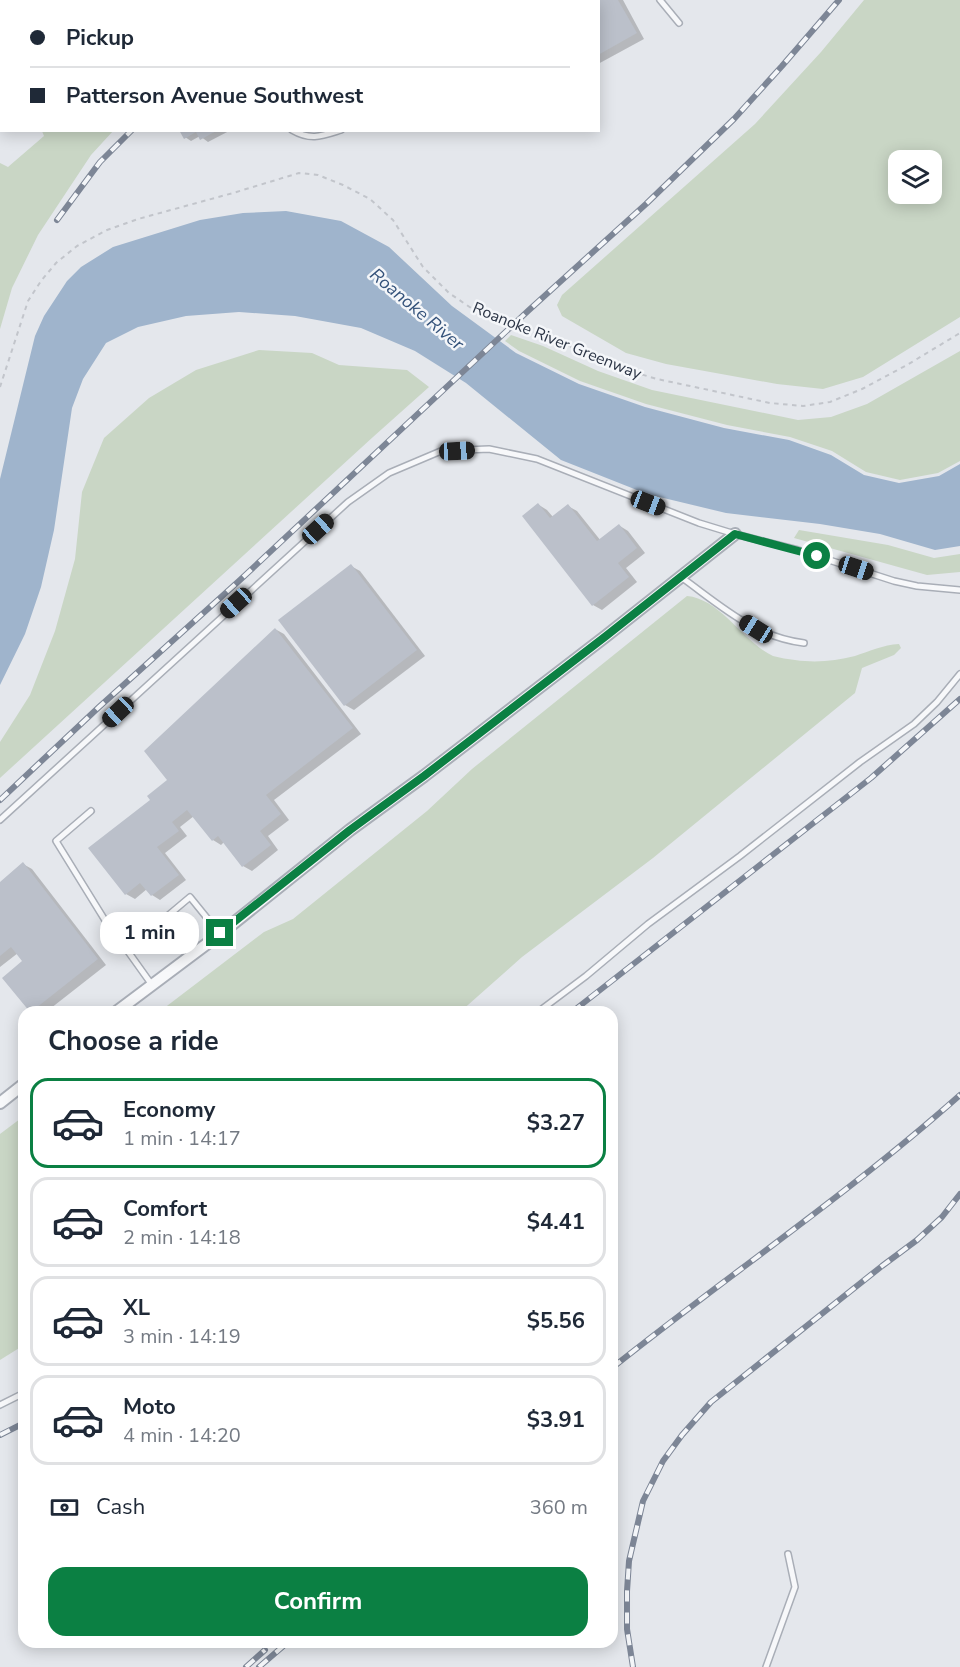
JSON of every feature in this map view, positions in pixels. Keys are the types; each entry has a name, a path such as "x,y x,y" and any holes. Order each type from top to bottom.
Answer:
{"street":[{"path":"125,1006 735,534"},
{"path":"0,1103 18,1089"}],"lane":[{"path":"660,0 679,23"},
{"path":"296,132 315,138 334,132"},
{"path":"0,820 348,502 389,473 441,451 489,449 537,459 699,523 798,550 894,581 917,586 960,590"},
{"path":"681,577 756,629 776,637 804,643"},
{"path":"546,1006 648,924 740,856 860,762 914,724 937,702 960,674"},
{"path":"90,811 56,841 111,930 152,986"},
{"path":"127,950 190,897 220,933"},
{"path":"0,1406 18,1396"},
{"path":"766,1667 795,1587 788,1554"}],"path":[{"name":"Roanoke River Greenway","path":"0,387 28,301 56,263 76,246 107,230 138,219 299,173 318,175 343,185 370,200 393,220 423,267 449,293 474,310 561,342 607,364 657,379 770,403 803,406 830,402 862,390 960,333"}],"green space":[{"path":"864,0 960,0 960,317 863,377 823,389 777,384 666,364 626,353 562,316 557,305 562,295 755,124 821,52"},
{"path":"42,132 112,132 91,155 38,235 12,288 0,329 0,163 8,167 44,136"},
{"path":"511,335 543,346 598,371 652,390 798,420 831,417 867,404 960,351 960,461 938,473 900,480 866,472 832,451 790,437 727,425 646,404 580,381 519,351 505,341"},
{"path":"259,350 312,353 339,365 407,370 429,387 0,778 0,742 30,695 55,631 75,559 82,492 104,438 149,398 196,370"},
{"path":"799,530 888,545 934,558 960,554 960,572 927,575 794,538"},
{"path":"687,596 711,605 762,650 776,657 825,661 855,656 893,645 899,644 901,648 894,655 862,668 855,693 653,858 522,957 467,1006 167,1006 264,932 293,919 427,811 472,769"},
{"path":"18,1120 18,1349 0,1360 0,1134"}],"water":[{"name":"Roanoke River","path":"286,211 341,221 389,247 452,306 516,353 579,384 645,407 724,428 789,440 831,455 864,475 899,483 939,476 960,464 960,546 935,550 880,534 820,524 726,513 647,494 561,460 466,383 415,351 361,328 295,316 239,312 186,316 138,327 106,343 83,379 72,408 54,530 41,587 25,634 0,685 0,479 35,336 44,316 67,281 81,267 113,247 200,220 243,213"}],"building":[{"path":"600,0 618,0 637,33 600,54"},
{"path":"180,132 196,132 184,139"},
{"path":"196,132 214,132 200,140"},
{"path":"538,503 550,518 568,504 597,541 619,524 637,548 618,563 629,577 592,606 522,516"},
{"path":"351,564 417,650 344,706 278,620"},
{"path":"275,628 353,728 266,795 281,814 260,831 271,845 242,867 218,836 212,841 187,810 172,822 179,831 157,847 179,875 151,896 140,883 125,895 88,848 150,800 147,796 167,780 144,751"},
{"path":"23,862 98,959 39,1006 25,1006 2,978 22,961 11,947 0,956 0,882"}],"railway":[{"path":"0,800 646,204 734,119 839,0"},
{"path":"57,220 100,162 130,132"},
{"path":"580,1006 871,778 960,699"},
{"path":"618,1363 832,1200 960,1095"},
{"path":"633,1667 627,1629 629,1561 643,1501 663,1461 711,1402 917,1240 942,1217 960,1194"},
{"path":"0,1435 18,1426"},
{"path":"259,1667 281,1648"},
{"path":"246,1667 265,1650"}],"route":[{"path":"220,933 350,830 424,776 735,534 817,556"}]}
